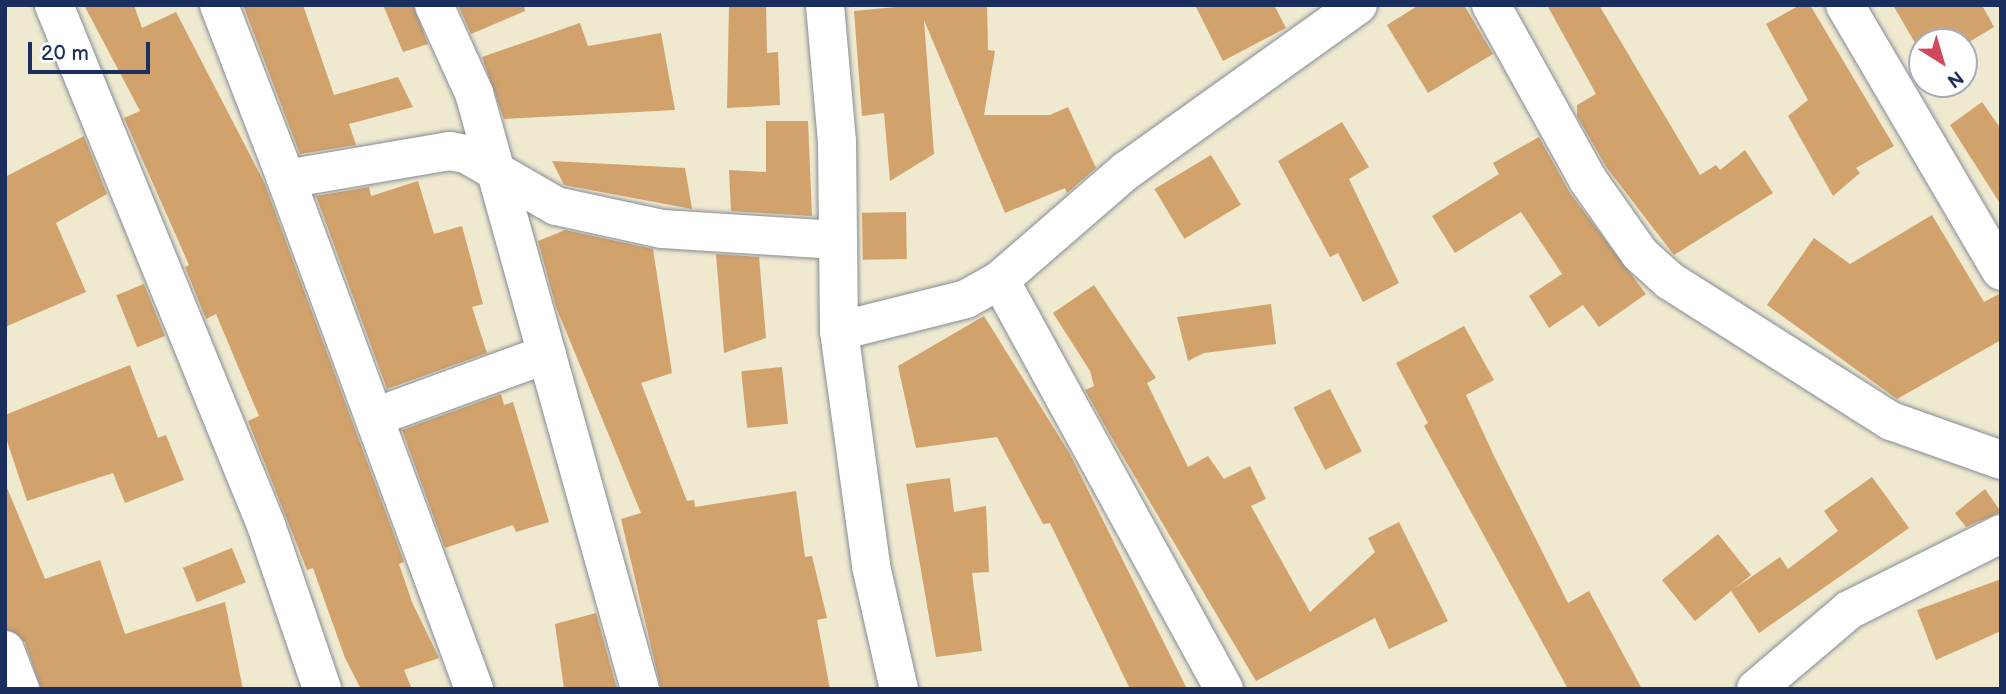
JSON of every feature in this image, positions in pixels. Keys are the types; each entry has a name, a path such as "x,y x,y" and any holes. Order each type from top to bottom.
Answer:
{"street":[{"path":"54,5 265,525 322,689"},
{"path":"219,5 375,416 474,689"},
{"path":"435,5 474,93 640,689"},
{"path":"825,5 838,240 839,331 871,566 899,689"},
{"path":"839,331 966,299 1000,280 1126,171 1358,5"},
{"path":"1491,5 1588,180 1640,254 1670,281 1891,421 2001,460"},
{"path":"1845,5 2001,271"},
{"path":"286,179 450,151 495,171 556,206 662,229 838,240"},
{"path":"1000,280 1224,689"},
{"path":"375,416 547,354"},
{"path":"1756,689 1849,610 2001,534"},
{"path":"5,650 20,689"}],"building":[{"path":"84,5 134,5 142,28 176,12 264,182 404,562 399,564 412,602 439,658 404,670 412,689 361,689 345,658 313,568 307,570 248,421 259,416 216,314 206,319 185,267 189,265 124,118 140,111"},
{"path":"243,5 303,5 334,95 398,77 413,107 349,124 356,145 300,154"},
{"path":"383,5 413,5 428,44 403,52"},
{"path":"458,5 524,5 525,11 471,34"},
{"path":"729,5 766,5 767,53 778,52 780,105 727,108"},
{"path":"916,5 987,5 988,50 995,51 984,115 1050,115 1068,107 1096,168 1067,193 1065,188 1005,213 924,20 934,154 890,181 884,113 862,116 854,11"},
{"path":"1195,5 1274,5 1286,28 1223,61"},
{"path":"1419,5 1464,5 1493,54 1428,93 1387,25"},
{"path":"1547,5 1599,5 1700,175 1716,165 1720,170 1745,150 1773,193 1674,255 1607,168 1577,116 1577,105 1596,94"},
{"path":"1800,5 1810,5 1894,146 1856,168 1860,173 1833,196 1788,116 1808,100 1766,24"},
{"path":"1893,5 1982,5 1994,27 1978,37 1978,28 1908,28 1908,31"},
{"path":"580,23 588,46 661,33 675,110 504,119 482,57"},
{"path":"1982,102 2001,129 2001,205 1950,125"},
{"path":"766,121 808,121 812,216 731,211 729,170 766,172"},
{"path":"1342,122 1369,167 1349,179 1399,283 1363,302 1338,253 1330,257 1278,161"},
{"path":"84,136 107,194 56,223 86,292 5,327 5,177"},
{"path":"1539,137 1570,193 1646,294 1599,327 1583,305 1549,328 1529,296 1562,274 1521,212 1455,253 1432,216 1499,174 1493,163"},
{"path":"1211,155 1241,205 1184,239 1154,189"},
{"path":"552,161 685,168 692,209 564,185"},
{"path":"418,181 434,234 462,226 483,304 472,307 487,353 387,389 316,196 369,187 371,196"},
{"path":"906,212 907,259 863,260 862,213"},
{"path":"1932,215 1984,302 2001,293 2001,340 1897,399 1767,305 1814,238 1850,264"},
{"path":"565,230 653,249 672,373 641,383 687,501 694,500 695,507 796,491 805,557 812,556 827,618 817,620 830,689 661,689 621,519 641,513 556,307 538,241"},
{"path":"716,254 759,257 766,338 724,353"},
{"path":"144,284 165,336 137,347 116,295"},
{"path":"1094,285 1156,378 1147,383 1188,467 1208,456 1224,479 1250,466 1266,499 1251,506 1310,612 1375,552 1368,538 1399,522 1448,621 1389,649 1375,618 1256,681 1085,390 1094,386 1090,371 1053,313"},
{"path":"1271,304 1276,344 1204,353 1188,361 1177,317"},
{"path":"984,316 1070,454 1187,689 1130,689 1050,523 1043,524 997,437 916,448 898,366"},
{"path":"1464,326 1494,380 1466,395 1494,456 1568,603 1589,591 1642,689 1568,689 1424,426 1428,423 1396,363"},
{"path":"130,365 158,438 166,435 184,480 125,503 113,473 27,501 5,435 5,415"},
{"path":"782,367 788,424 747,428 741,371"},
{"path":"1330,389 1362,451 1325,470 1293,408"},
{"path":"501,394 504,405 513,402 549,522 516,532 513,525 445,548 402,430"},
{"path":"1872,477 1909,528 1759,633 1731,591 1695,621 1662,580 1718,534 1751,575 1734,589 1780,557 1788,569 1838,531 1824,511"},
{"path":"950,478 954,512 986,506 989,572 972,573 982,651 936,657 906,484"},
{"path":"5,483 45,579 100,560 125,634 225,602 243,689 41,689 25,642 5,629"},
{"path":"1985,489 2001,512 1966,527 1955,513"},
{"path":"232,548 246,582 197,602 183,568"},
{"path":"2001,579 2001,631 1936,660 1917,610"},
{"path":"596,613 617,689 564,689 555,624"}]}
